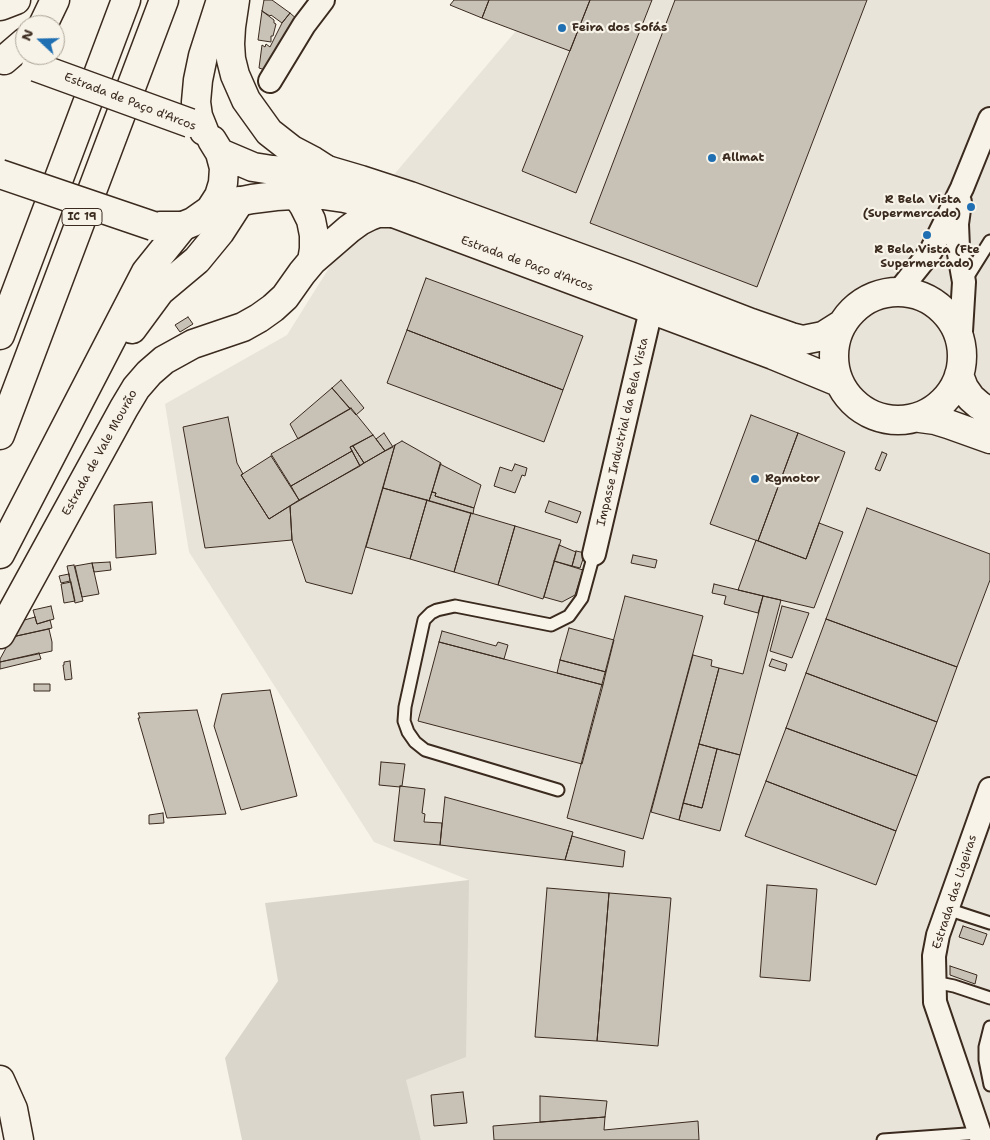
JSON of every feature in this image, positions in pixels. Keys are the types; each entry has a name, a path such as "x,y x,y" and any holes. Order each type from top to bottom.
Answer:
{"main road":[{"path":"0,6 16,0"},
{"path":"48,15 55,0"},
{"name":"IC 19","path":"0,335 126,0"},
{"name":"IC 19","path":"0,435 164,0"},
{"path":"197,127 196,102 198,80 203,56 222,0"},
{"path":"235,0 230,27 231,59 235,75 246,100 269,132 292,150 327,170"},
{"path":"2,60 15,50"},
{"name":"Estrada de Paço d'Arcos","path":"2,60 20,61 197,127 214,141 224,168 219,196 210,210"},
{"name":"Estrada de Paço d'Arcos","path":"220,153 253,168 327,170 410,196 792,337 803,340 823,336 842,324"},
{"name":"Estrada de Paço d'Arcos","path":"0,174 154,226 183,226 193,222 210,210 227,204 276,196 323,195 369,204 765,352 836,381"},
{"path":"294,195 304,206 311,220 314,235 312,262"},
{"path":"44,468 138,320 160,291 197,260 220,232 240,201"},
{"name":"Estrada de Vale Mourão","path":"0,634 124,408 136,388 149,372 164,360 193,344 243,327 260,318 285,297 302,272 312,262 360,220 378,213 390,213"},
{"path":"0,554 146,272 183,226"},
{"name":"Estrada de Paço d'Arcos","path":"990,412 971,398 964,388 954,327 945,311 927,297 913,292 884,292 867,299 850,313 842,324 834,341 832,362 836,381 853,402 870,413 888,419 907,420 920,418 935,420 990,439"},
{"name":"Estrada de Paço d'Arcos","path":"920,418 932,412 947,400 954,389 959,361"},
{"path":"0,1080 13,1109 19,1140"}],"street":[{"path":"270,81 304,25 323,0"},
{"path":"899,291 931,251 962,188 990,118"},
{"path":"959,361 964,282 958,248 957,224 962,188"},
{"name":"Impasse Industrial da Bela Vista","path":"594,554 651,310"},
{"name":"Estrada das Ligeiras","path":"981,1136 936,1002 934,956 938,935 989,795"}],"lane":[{"path":"964,282 990,241"},
{"path":"558,790 425,750 415,742 408,732 404,721 404,707 424,620 431,613 455,606 551,625 569,616 582,598 594,554"},
{"path":"947,909 990,923"},
{"path":"934,982 954,986 990,998"},
{"path":"990,1027 985,1047 985,1060 990,1085"},
{"path":"883,1140 981,1136"}],"shaded area":[{"path":"547,0 990,0 990,1140 421,1140 405,1080 469,880 374,842 189,552 165,404 287,335 369,204 532,12"},
{"path":"469,880 466,1057 406,1080 421,1140 242,1140 225,1058 278,981 265,903"}],"building":[{"path":"264,0 272,0 290,13 282,23 262,11"},
{"path":"454,0 489,0 482,18 450,5"},
{"path":"489,0 590,0 570,51 482,18"},
{"path":"590,0 652,0 576,193 522,171"},
{"path":"675,0 867,0 757,287 590,223"},
{"path":"262,11 274,20 276,24 273,36 271,36 271,42 258,40"},
{"path":"290,13 298,20 265,70 259,68 262,45 265,47 266,44 270,47 282,23"},
{"path":"426,278 583,336 563,390 407,330"},
{"path":"188,317 193,324 180,332 175,325"},
{"path":"407,330 563,390 544,442 387,383"},
{"path":"341,380 364,408 356,415 332,388"},
{"path":"332,388 350,409 298,439 290,424"},
{"path":"351,408 373,435 350,447 352,451 291,486 271,454"},
{"name":"Rgmotor","path":"751,415 798,433 758,541 710,524"},
{"path":"228,417 237,463 243,474 241,475 269,519 290,506 292,540 205,548 183,427"},
{"path":"384,433 393,447 385,451 376,439"},
{"path":"798,433 845,452 806,559 758,541"},
{"path":"373,435 385,451 364,463 353,446"},
{"path":"402,441 441,463 429,501 383,488 395,445"},
{"path":"395,445 352,594 306,582 292,540 290,506"},
{"path":"353,446 364,463 360,466 350,447"},
{"path":"352,451 360,466 299,500 291,486"},
{"path":"882,452 887,454 880,471 875,469"},
{"path":"271,456 299,500 269,519 241,475"},
{"path":"440,464 481,485 474,508 435,496 436,493 432,492"},
{"path":"515,464 527,468 525,476 522,475 515,493 494,486 500,467 512,471"},
{"path":"383,488 427,500 410,559 366,547"},
{"path":"432,492 436,493 435,496 474,508 473,514 429,501"},
{"path":"427,500 471,513 454,572 410,559"},
{"path":"549,501 581,512 577,523 545,512"},
{"path":"152,502 156,554 116,558 114,505"},
{"path":"867,508 990,554 990,580 957,667 826,619"},
{"path":"471,513 515,526 498,585 454,572"},
{"path":"819,523 843,532 814,608 738,590 756,540 806,559"},
{"path":"515,526 561,540 543,599 498,585"},
{"path":"559,545 576,552 572,566 554,561"},
{"path":"576,551 585,553 580,568 572,566"},
{"path":"633,555 657,560 655,568 631,563"},
{"path":"554,561 583,570 575,595 562,602 544,597"},
{"path":"110,562 111,570 94,572 92,563"},
{"path":"92,563 99,594 82,597 75,566"},
{"path":"74,565 83,601 75,603 67,566"},
{"path":"69,574 70,581 61,583 59,576"},
{"path":"71,582 75,601 64,603 61,584"},
{"path":"714,584 763,596 758,613 724,604 726,596 712,593"},
{"path":"625,596 703,616 643,839 567,818"},
{"path":"763,596 781,600 740,755 699,744 719,668 743,674"},
{"path":"51,606 54,619 37,624 33,610"},
{"path":"782,606 809,613 792,658 770,651"},
{"path":"35,617 37,624 50,620 52,628 12,637 21,621"},
{"path":"826,619 957,667 937,722 806,673"},
{"path":"569,628 614,640 606,672 560,660"},
{"path":"49,629 52,651 0,662 12,637"},
{"path":"442,631 496,646 498,642 508,645 504,659 439,642"},
{"path":"439,642 603,685 582,764 418,721"},
{"path":"39,653 41,659 0,669 0,662"},
{"path":"693,655 712,660 711,666 719,668 679,820 651,812"},
{"path":"772,659 787,664 785,671 769,666"},
{"path":"560,660 606,672 603,685 557,673"},
{"path":"70,661 72,679 65,680 63,665 64,662"},
{"path":"806,673 937,722 917,776 786,728"},
{"path":"34,684 50,684 50,691 34,691"},
{"path":"270,690 297,796 241,810 214,726 222,694"},
{"path":"197,710 226,814 167,818 138,713"},
{"path":"786,728 917,776 896,831 766,781"},
{"path":"699,744 717,749 702,808 683,803"},
{"path":"717,749 740,755 720,831 679,820 683,803 702,808"},
{"path":"381,762 405,764 402,786 379,785"},
{"path":"766,781 896,831 876,885 745,836"},
{"path":"400,786 425,789 422,813 425,814 424,822 442,823 440,845 394,841"},
{"path":"445,797 573,832 565,860 440,845"},
{"path":"163,813 164,823 149,824 149,815"},
{"path":"572,836 625,851 623,867 565,860"},
{"path":"767,885 817,889 810,981 760,977"},
{"path":"547,888 609,893 597,1041 535,1037"},
{"path":"609,893 671,898 658,1046 597,1041"},
{"path":"963,926 987,934 983,945 959,937"},
{"path":"950,966 977,975 975,984 950,975"},
{"path":"463,1092 467,1123 434,1126 431,1095"},
{"path":"540,1096 607,1101 605,1117 540,1122"},
{"path":"605,1117 604,1130 698,1121 699,1140 494,1140 493,1126"}],"place":[{"name":"Feira dos Sofás","path":"562,28"},
{"name":"Allmat","path":"712,158"},
{"name":"R Bela Vista (Supermercado)","path":"971,207"},
{"name":"R Bela Vista (Fte Supermercado)","path":"927,235"},
{"name":"Rgmotor","path":"755,479"}]}
